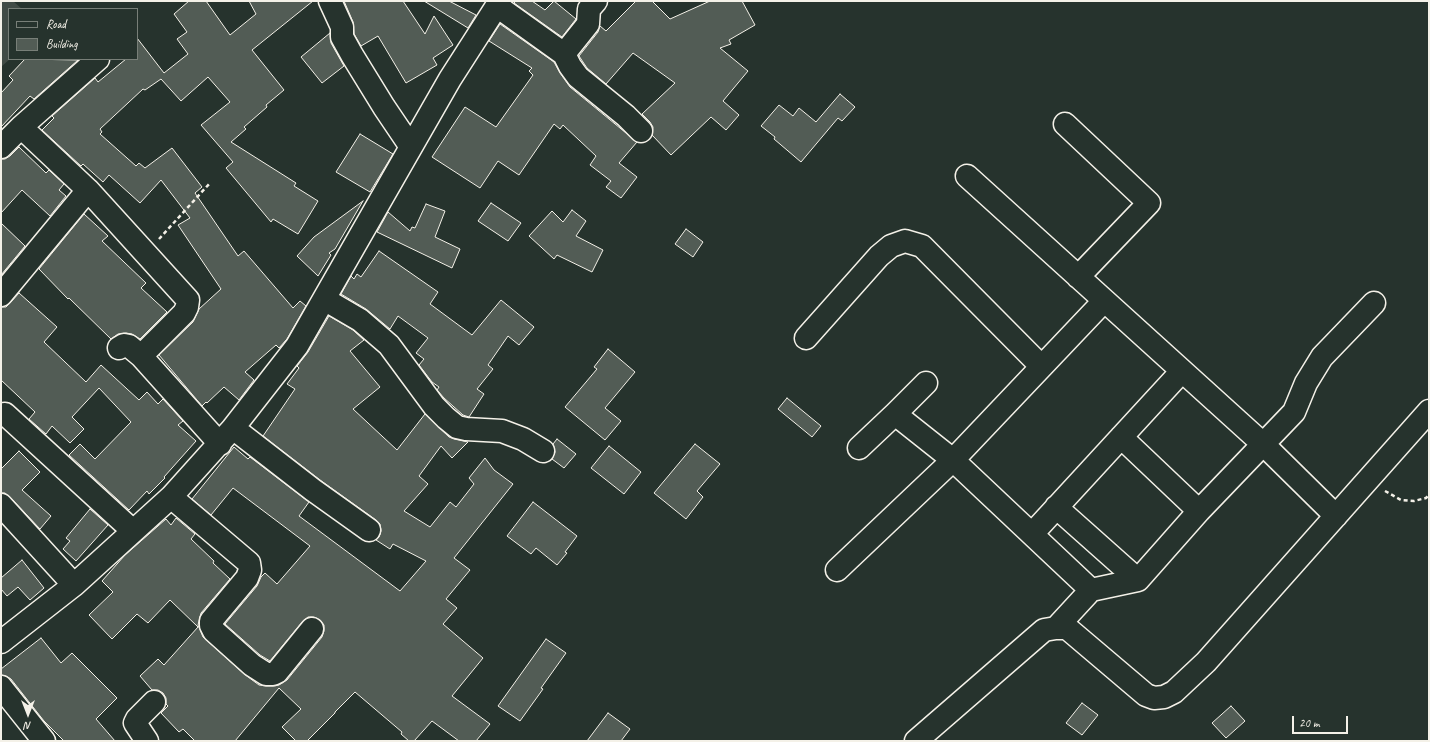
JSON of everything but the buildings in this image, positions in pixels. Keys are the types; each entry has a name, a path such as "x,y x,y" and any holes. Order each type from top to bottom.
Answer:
{"street":[{"path":"330,1 342,27 342,37 384,108 411,147"},
{"path":"564,54 588,24 589,9 596,1"},
{"path":"1,642 74,585 171,497 226,436 297,346 450,79 499,4 564,54 578,77 626,116 641,131"},
{"path":"1,147 97,60"},
{"path":"1065,124 1149,203 1078,277"},
{"path":"22,127 88,190 188,300 184,313 141,356"},
{"path":"967,176 1262,444 1336,516"},
{"path":"1,295 88,190"},
{"path":"806,338 879,256 891,246 905,241 922,246 1041,366"},
{"path":"324,299 360,320 389,345 434,406 457,426 466,429 502,431 523,439 543,451"},
{"path":"837,570 953,460 1104,301"},
{"path":"1056,628 1090,590 1138,580 1198,511 1294,412 1306,382 1322,357 1374,304"},
{"path":"119,348 124,345 129,346 226,436 313,490 369,530"},
{"path":"1032,534 1182,371"},
{"path":"859,448 926,383"},
{"path":"916,741 1044,630 1066,628 1146,695 1154,698 1164,697 1174,692 1206,662 1429,411"},
{"path":"5,414 133,531"},
{"path":"895,414 953,460 1090,590"},
{"path":"1120,437 1198,511"},
{"path":"171,497 249,563 250,570 248,578 211,621 214,632 252,665 266,674 273,674 277,672 312,629"},
{"path":"1,505 74,585"},
{"path":"1056,508 1138,580"},
{"path":"1,687 44,741"},
{"path":"147,741 135,723 137,719 154,702"}],"path":[{"path":"146,254 210,184"},
{"path":"1368,479 1401,500 1414,501 1426,498 1429,495"}],"shaded area":[{"path":"1,1 13,1 21,8 8,8 9,60 1,67"}]}
